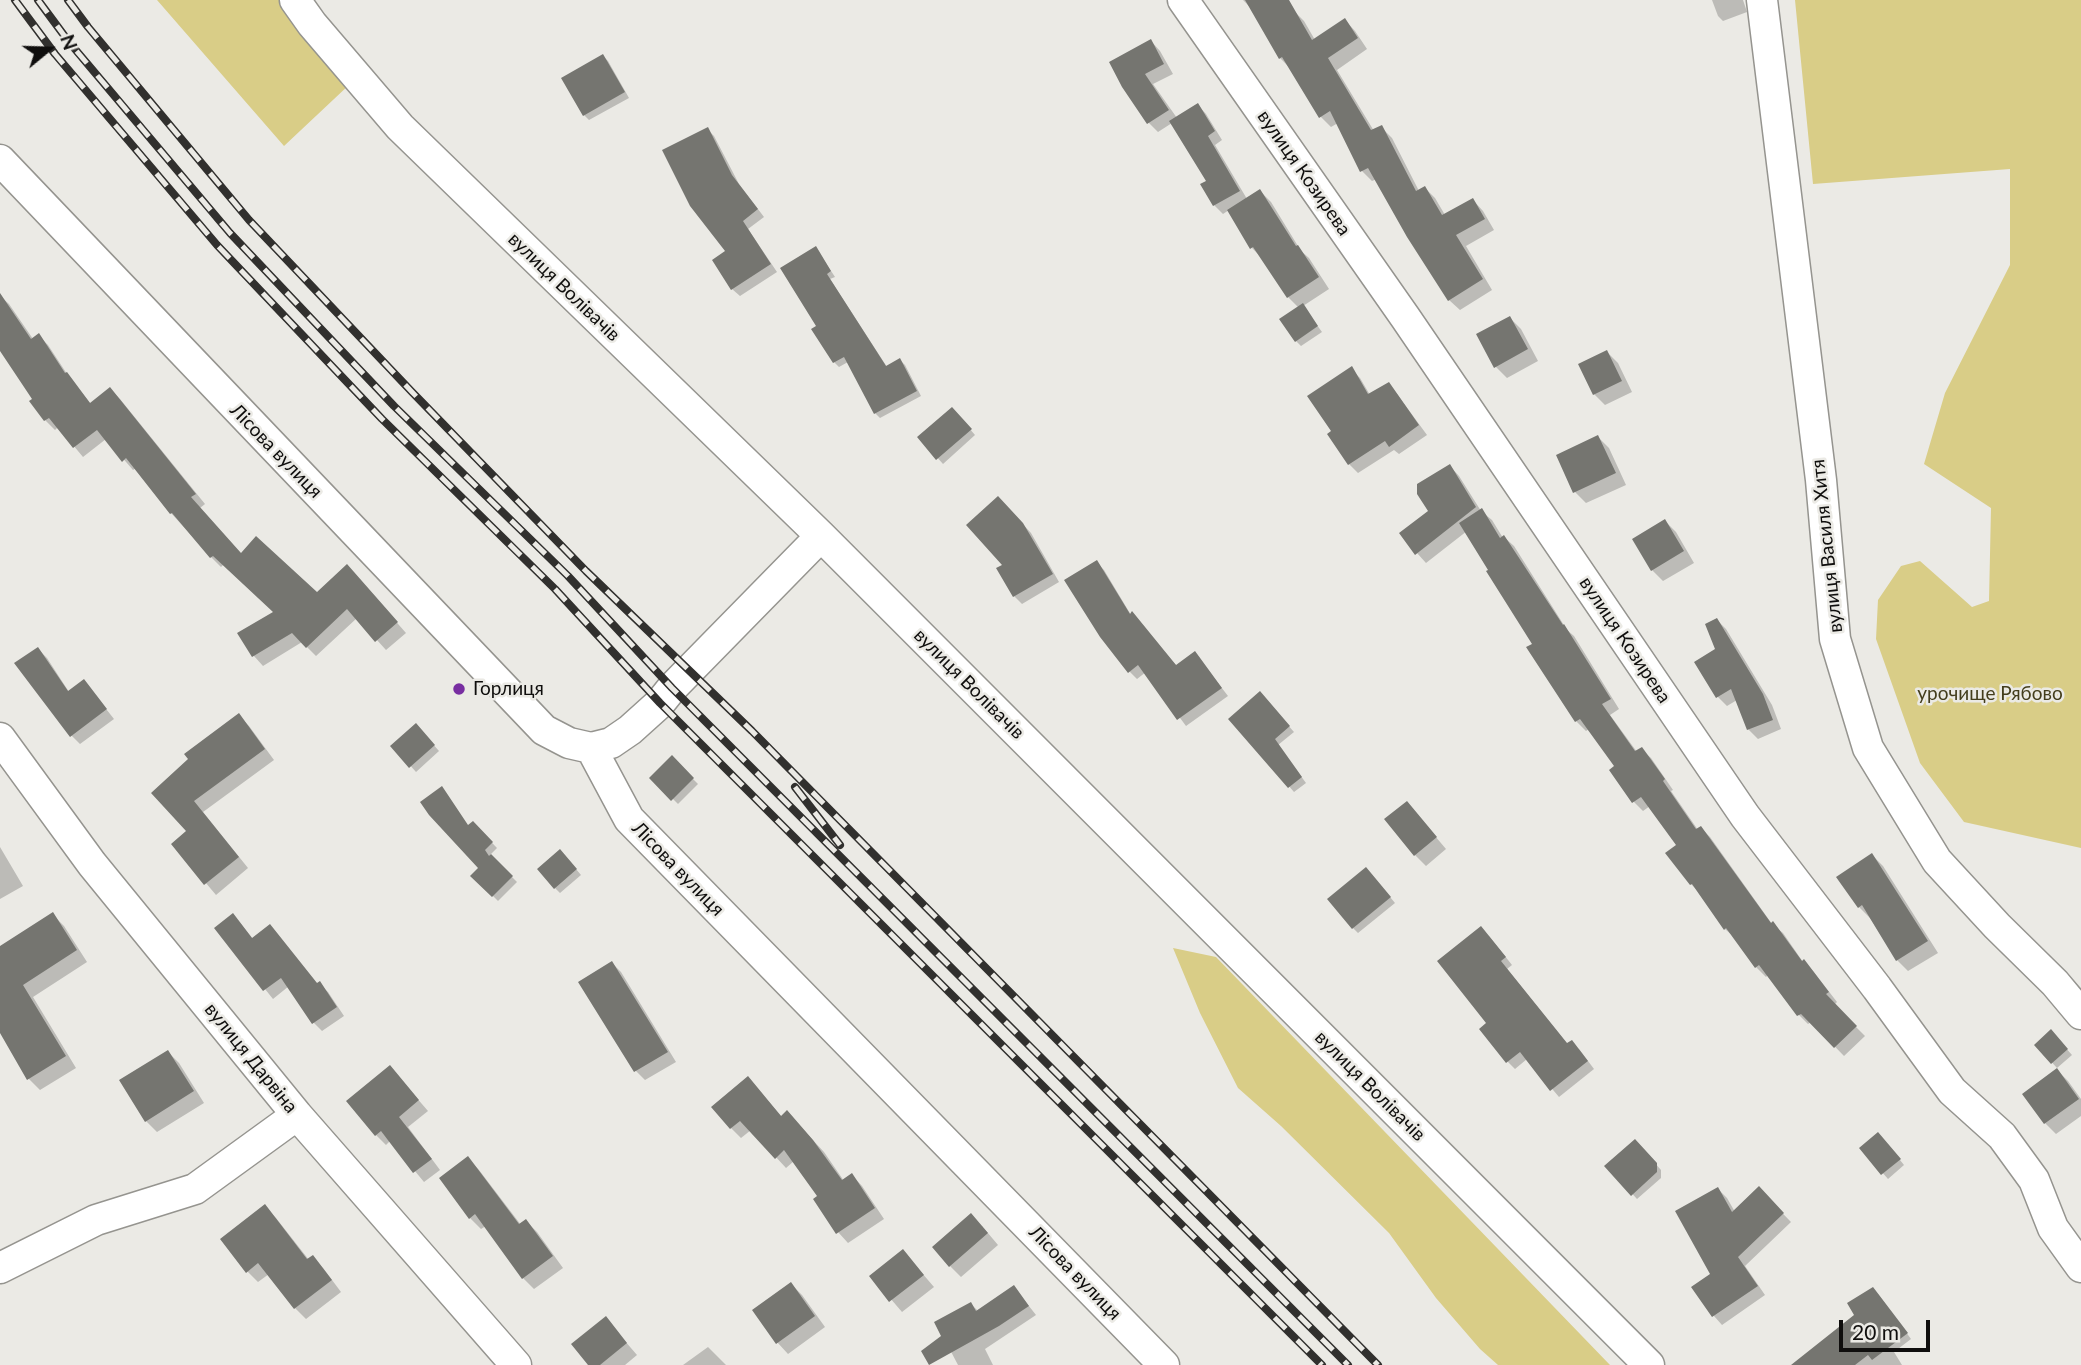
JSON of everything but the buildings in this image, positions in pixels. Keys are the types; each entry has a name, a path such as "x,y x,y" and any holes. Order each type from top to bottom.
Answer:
{"street":[{"name":"вулиця Волівачів","path":"295,0 312,24 400,127 821,536 1649,1365"},
{"name":"вулиця Козирева","path":"1182,0 1405,317 1745,816 1952,1091 2002,1136 2034,1180 2053,1228 2081,1267"},
{"name":"вулиця Василя Хитя","path":"1762,0 1821,480 1835,639 1868,748 1937,861 2055,983 2081,1014"},
{"name":"Лісова вулиця","path":"0,160 544,730 569,743 591,748 629,819 1164,1365"},
{"path":"591,748 611,743 660,703 821,536"},
{"name":"вулиця Дарвіна","path":"0,738 92,864 297,1115 516,1365"},
{"path":"0,1268 96,1220 195,1189 297,1115"}],"green space":[{"path":"157,0 286,0 350,84 284,146"},
{"name":"урочище Рябово","path":"1795,0 2081,0 2081,848 1964,822 1920,763 1876,639 1878,600 1901,566 1920,561 1972,607 1989,601 1991,508 1924,464 1945,393 2010,265 2010,169 1813,184"},
{"path":"1173,948 1216,957 1610,1365 1498,1365 1480,1349 1436,1298 1389,1233 1281,1126 1238,1088 1200,1013"}],"railway":[{"path":"15,0 55,54 217,245 382,419 555,589 660,703 1322,1365"},
{"path":"38,0 69,42 230,233 394,406 568,576 672,688 1348,1365"},
{"path":"68,0 249,220 412,392 586,571 752,731 1378,1365"},
{"path":"795,787 840,845"}],"place":[{"name":"Горлиця","path":"459,689"}]}
